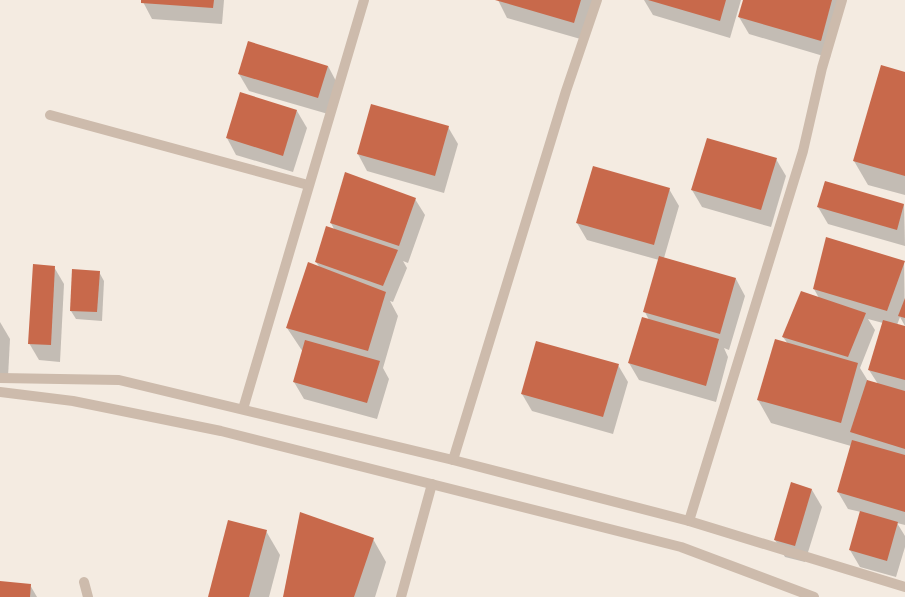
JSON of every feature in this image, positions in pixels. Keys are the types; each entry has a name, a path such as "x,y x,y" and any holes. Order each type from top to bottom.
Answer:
{"street":[{"path":"243,410 308,185 364,0"},
{"path":"453,460 566,91 597,0"},
{"path":"689,521 802,150 822,68 842,0"},
{"path":"50,115 308,185"},
{"path":"0,378 119,380 453,460 689,521 905,587"},
{"path":"0,392 73,401 221,431 432,484 681,548 814,597"},
{"path":"401,597 432,484"},
{"path":"84,582 88,597"}],"building":[{"path":"141,0 214,0 213,8 141,3"},
{"path":"495,0 581,0 574,23"},
{"path":"648,0 726,0 720,21"},
{"path":"743,0 832,0 821,41 738,17"},
{"path":"248,41 328,66 318,98 238,74"},
{"path":"881,65 905,72 905,176 853,161"},
{"path":"240,92 297,110 283,156 226,138"},
{"path":"371,104 449,126 435,176 357,154"},
{"path":"707,138 777,158 761,210 691,190"},
{"path":"593,166 670,188 654,245 576,223"},
{"path":"345,172 416,198 399,246 330,223"},
{"path":"825,181 904,204 897,230 817,207"},
{"path":"326,226 398,250 383,286 315,262"},
{"path":"826,237 905,261 887,311 813,289"},
{"path":"659,256 736,278 720,334 643,312"},
{"path":"308,262 386,292 368,351 286,328"},
{"path":"33,264 55,266 51,345 28,344"},
{"path":"72,269 100,271 97,312 70,311"},
{"path":"801,291 866,313 848,357 782,337"},
{"path":"905,298 905,318 898,316"},
{"path":"642,317 719,339 706,386 628,363"},
{"path":"883,320 905,326 905,380 868,370"},
{"path":"775,339 858,363 841,423 757,400"},
{"path":"305,340 380,361 367,403 293,382"},
{"path":"536,341 619,364 603,417 521,394"},
{"path":"867,380 905,391 905,449 850,432"},
{"path":"852,440 905,455 905,512 837,492"},
{"path":"791,482 812,489 795,546 774,540"},
{"path":"860,511 898,522 887,561 849,550"},
{"path":"300,512 374,538 354,597 283,597"},
{"path":"228,520 267,530 249,597 208,597"},
{"path":"0,581 31,584 30,597 0,597"}]}
